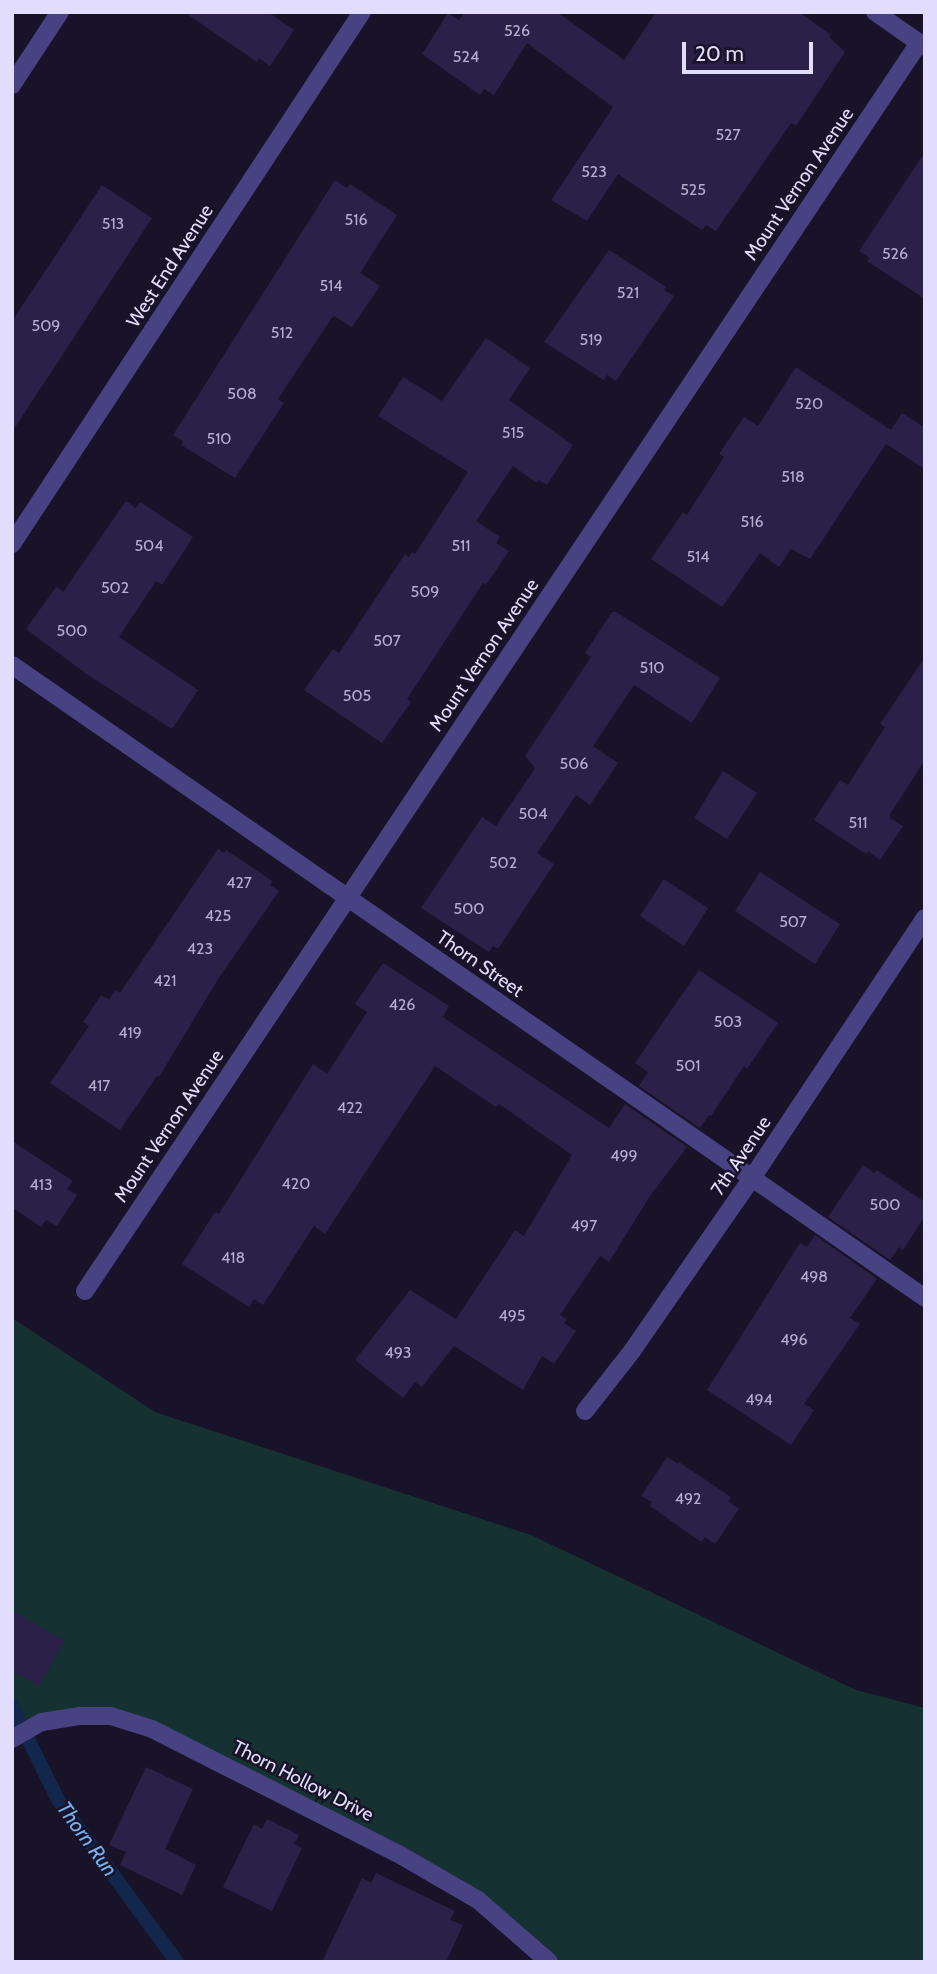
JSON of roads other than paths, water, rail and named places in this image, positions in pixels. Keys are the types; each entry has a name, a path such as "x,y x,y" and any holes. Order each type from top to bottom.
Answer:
{"street":[{"path":"12,85 60,12"},
{"name":"West End Avenue","path":"12,544 362,12"},
{"path":"875,12 922,45"},
{"name":"Mount Vernon Avenue","path":"85,1291 922,45"},
{"name":"Thorn Street","path":"12,664 925,1298"},
{"name":"7th Avenue","path":"585,1411 632,1351 752,1178 925,918"},
{"name":"Thorn Hollow Drive","path":"12,1739 42,1722 79,1716 111,1716 152,1729 402,1856 467,1894 549,1962"}],"waterway":[{"name":"Thorn Run","path":"12,1706 58,1800 177,1962"}]}
